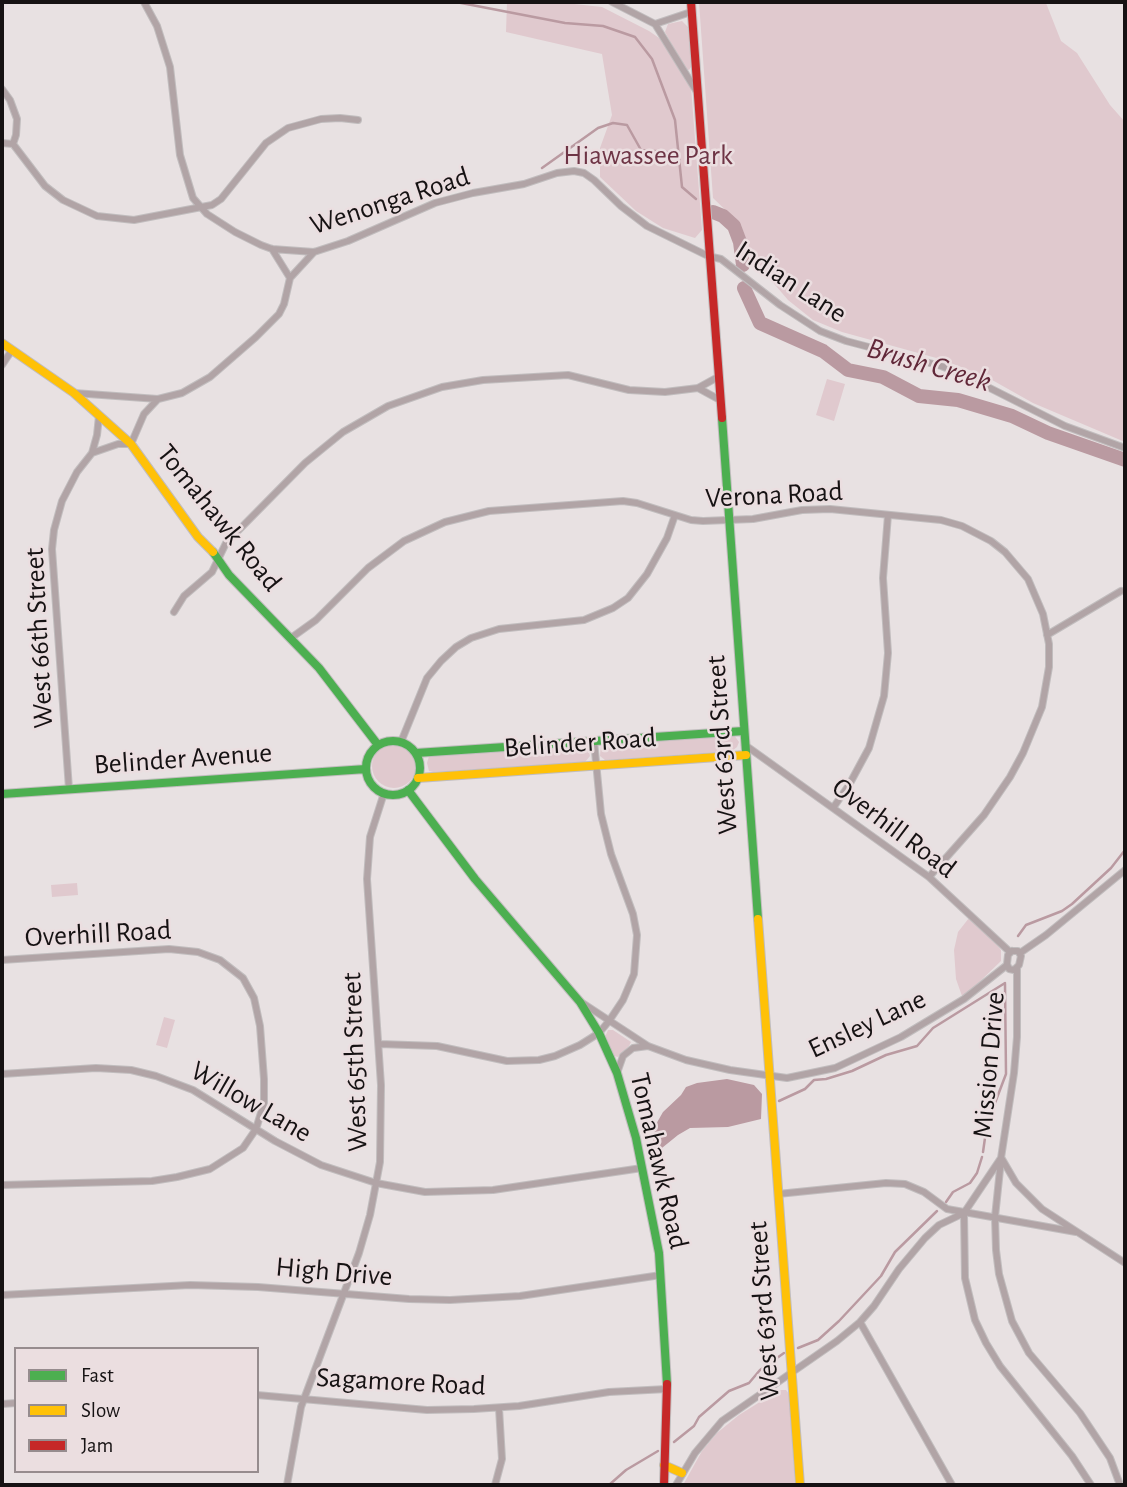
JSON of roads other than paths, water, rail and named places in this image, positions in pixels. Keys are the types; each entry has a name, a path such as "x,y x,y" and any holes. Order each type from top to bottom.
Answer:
{"street":[{"name":"Wenonga Road","path":"144,2 165,48 174,90 180,155 193,198 207,214 226,227 272,249 314,252 348,241 435,203 574,170 594,180 647,226 708,256"},
{"path":"612,2 655,24 698,94"},
{"name":"West 63rd Street","path":"691,2 800,1485"},
{"path":"655,24 691,12"},
{"path":"2,89 10,100 17,119 13,144 45,186 71,205 97,216 134,220 212,205 221,199 260,149 280,132 308,121 340,118 358,120"},
{"path":"2,143 13,144"},
{"path":"272,249 289,278"},
{"path":"74,393 158,399 195,387 256,337 279,314 284,304 289,278 314,252"},
{"name":"Indian Lane","path":"708,256 721,259 780,305 820,331 846,341 941,366 1065,426 1125,448"},
{"name":"Tomahawk Road","path":"2,343 74,393 131,444 229,575 292,638 338,690 378,745"},
{"path":"2,365 12,350"},
{"path":"174,612 184,597 212,572 226,543 323,447 359,422 413,396 466,382 551,375 586,378 644,392 698,388 718,377"},
{"path":"698,388 720,400"},
{"path":"92,453 118,444 131,444 144,414 158,399"},
{"name":"West 66th Street","path":"69,789 52,549 62,501 77,472 92,453 99,416"},
{"name":"Verona Road","path":"292,638 316,620 386,553 422,531 489,511 604,502 637,503 703,521 815,509 843,510 941,520 975,531 1005,552 1028,579 1037,595 1048,635 1048,683 1042,707 1023,753 998,796 929,877"},
{"path":"401,742 427,678 456,647 471,638 499,629 584,621 613,608 628,598 647,574 667,538 675,515"},
{"path":"833,808 864,757 879,720 884,696 888,653 883,578 888,516"},
{"path":"1048,635 1121,591"},
{"path":"416,753 744,731"},
{"path":"379,1044 437,1046 507,1061 525,1061 572,1050 599,1033 609,1021 627,992 634,974 637,935 633,914 607,839 597,792 594,741"},
{"path":"401,742 416,753 420,761 418,778 408,790 392,795 384,793 372,783 366,769 368,760 378,745 401,742"},
{"name":"Overhill Road","path":"745,750 833,808 929,877 1010,952"},
{"name":"Belinder Road","path":"418,778 745,750"},
{"name":"Belinder Avenue","path":"2,794 366,769"},
{"name":"Tomahawk Road","path":"408,790 475,879 580,1002 599,1033 617,1073 636,1138 654,1221 661,1275 667,1389 664,1485"},
{"name":"West 65th Street","path":"287,1485 304,1398 365,1234 380,1162 382,1107 367,861 372,828 384,793"},
{"name":"Mission Drive","path":"1020,953 1125,870"},
{"name":"Overhill Road","path":"2,960 169,949 198,952 226,963 248,985 254,998 260,1026 264,1103 256,1129"},
{"path":"1013,950 1020,953 1021,960 1017,968 1012,970 1007,965 1010,952 1013,950"},
{"name":"Ensley Lane","path":"580,1002 648,1046 708,1065 787,1078 819,1073 867,1054 942,1013 1007,965"},
{"name":"Mission Drive","path":"676,1485 695,1452 722,1421 860,1322 920,1244 939,1225 964,1213 1001,1158 1014,1065 1017,968"},
{"path":"617,1073 623,1056 633,1048 648,1046"},
{"name":"Willow Lane","path":"2,1073 96,1068 131,1070 156,1076 193,1090 275,1141 321,1165 376,1183 425,1192 512,1188 642,1168"},
{"path":"2,1185 152,1181 177,1177 210,1168 227,1158 243,1148 256,1129"},
{"path":"1001,1158 995,1217 999,1274 1012,1321 1030,1353 1080,1413 1110,1458 1121,1485 1125,1480"},
{"path":"1001,1158 1029,1198 1076,1233 1125,1263"},
{"path":"778,1194 886,1183 905,1184 924,1192 947,1209 1076,1233"},
{"path":"964,1213 965,1278 973,1312 986,1343 1000,1366 1072,1455 1091,1485"},
{"name":"High Drive","path":"2,1295 190,1285 258,1287 409,1299 481,1299 545,1293 661,1275"},
{"path":"860,1322 952,1485"},
{"name":"Sagamore Road","path":"259,1395 427,1409 499,1408 609,1392 667,1389"},
{"path":"495,1485 502,1458 499,1408"},
{"path":"664,1465 682,1473"}],"waterway":[{"name":"Brush Creek","path":"456,2 565,23 603,26 635,37 652,59 675,120 682,187 696,199"},
{"path":"542,168 598,128 613,123 627,125 641,150 667,152 678,164"},
{"name":"Brush Creek","path":"713,212 723,216 734,226 740,242 743,265"},
{"name":"Brush Creek","path":"744,288 760,323 823,351 848,370 883,377 919,396 958,400 1012,416 1048,433 1125,460"},
{"path":"1018,936 1026,925 1062,911 1072,904 1111,868 1125,850"},
{"path":"779,1101 805,1089 814,1080 852,1071 886,1055 917,1046 933,1028 1005,983"},
{"path":"983,1152 987,1124 1006,1074 1005,984"},
{"path":"946,1202 953,1192 970,1183 977,1173 982,1157"},
{"path":"798,1348 818,1340 839,1321 881,1276 895,1252 937,1211"},
{"path":"674,1442 729,1391 749,1383 760,1370 784,1353"},
{"path":"609,1485 626,1470 658,1451"}],"park label":[{"name":"Hiawassee Park","path":"648,156"}]}
